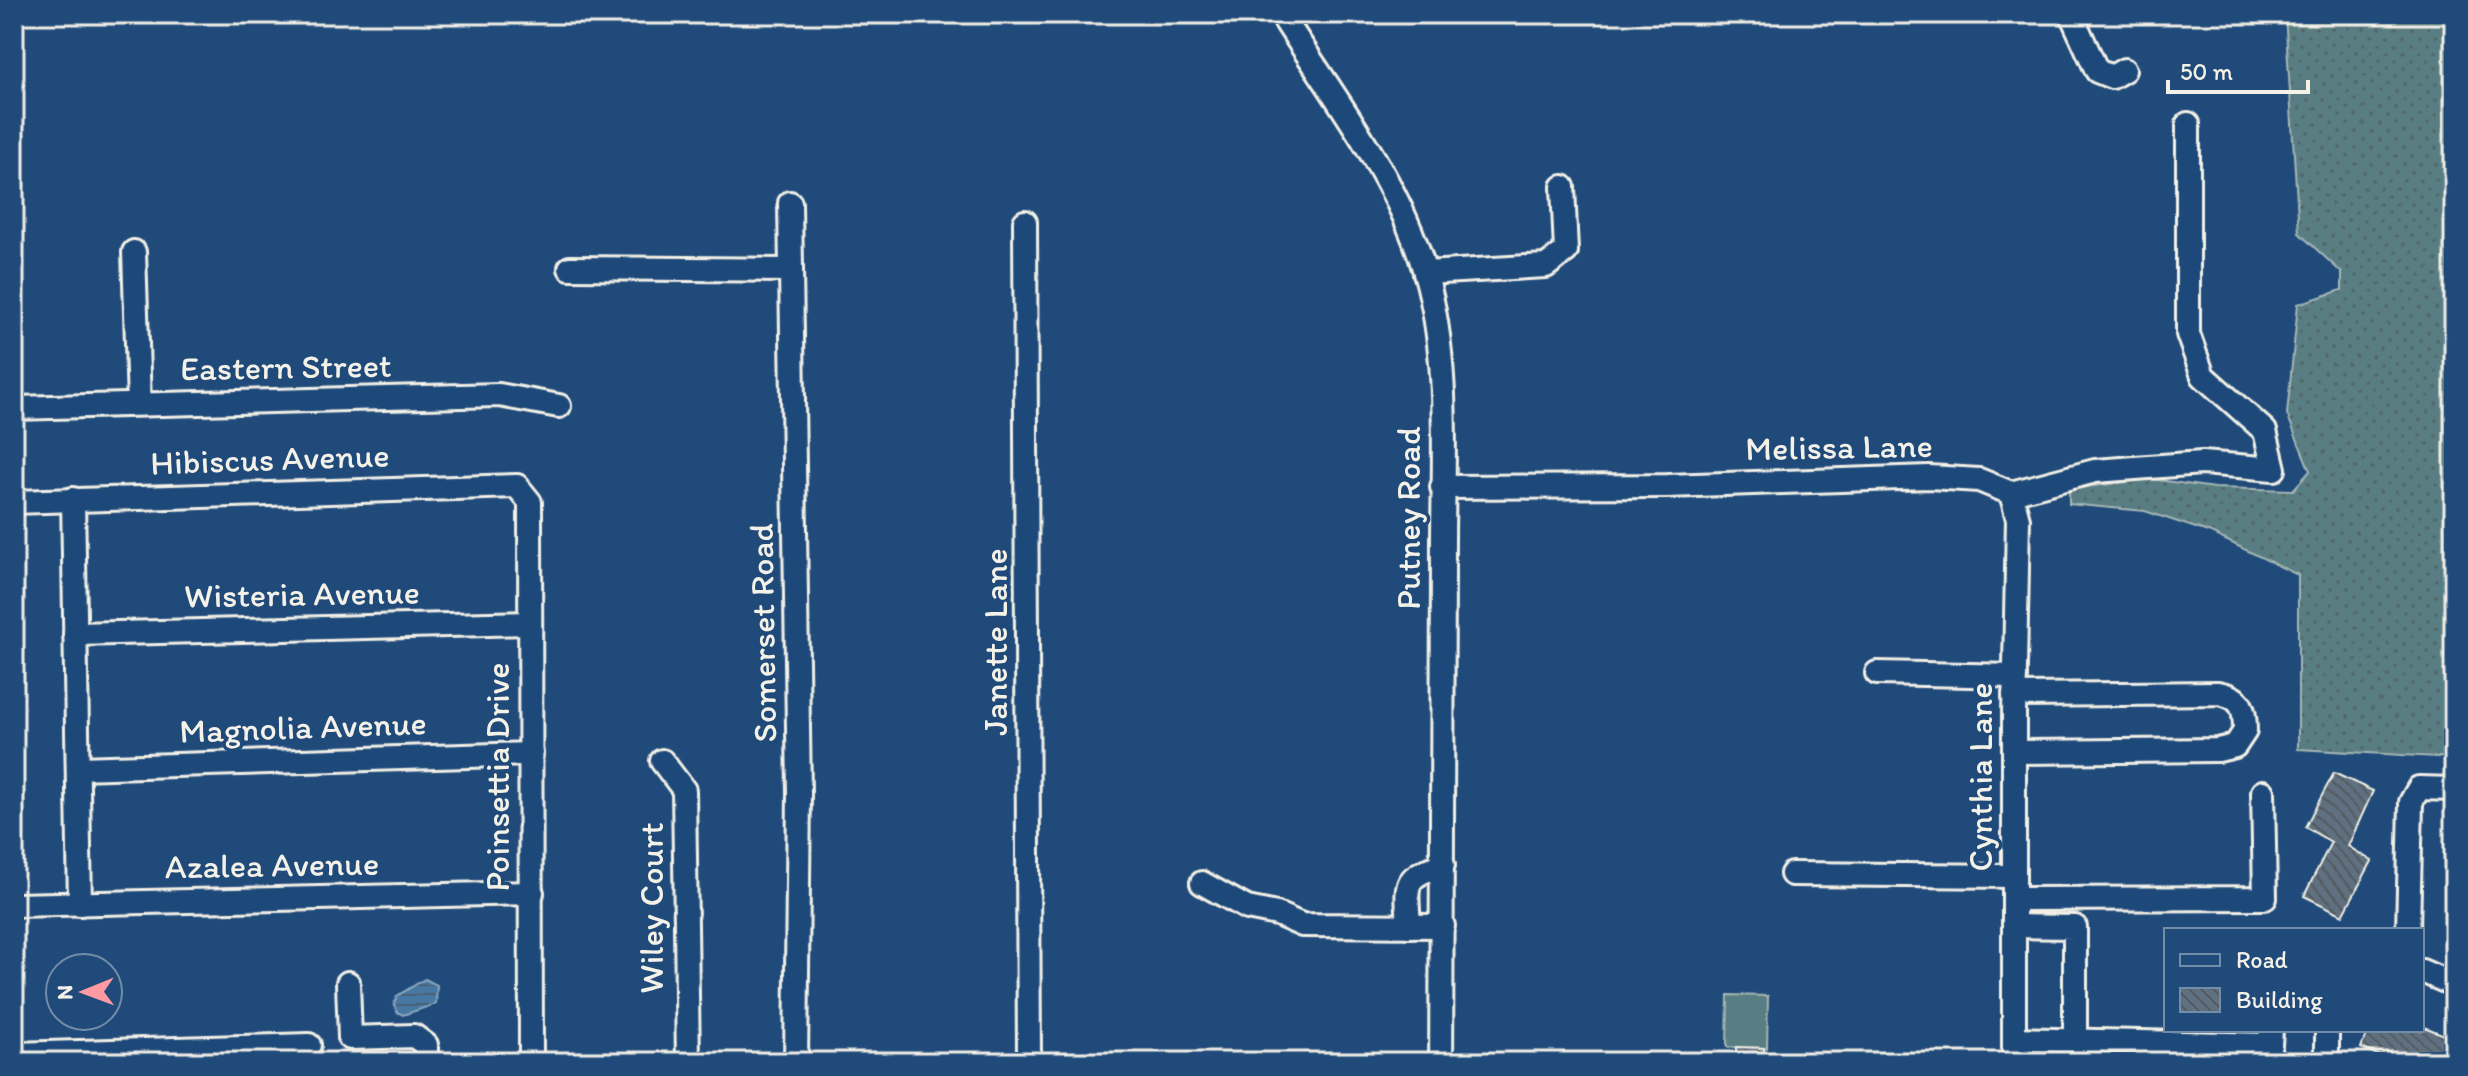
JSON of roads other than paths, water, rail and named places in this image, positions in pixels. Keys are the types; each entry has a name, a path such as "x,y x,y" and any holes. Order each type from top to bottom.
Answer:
{"street":[{"name":"Putney Road","path":"1281,14 1388,184 1408,224 1425,273 1439,341 1442,487 1441,1062"},
{"path":"2071,14 2097,71 2112,77 2124,70"},
{"path":"2011,493 2095,471 2202,463 2274,469 2265,431 2203,376 2188,334 2188,124"},
{"path":"1425,273 1546,266 1566,251 1563,187"},
{"name":"Somerset Road","path":"790,203 799,793 796,1062"},
{"name":"Janette Lane","path":"1025,222 1029,1062"},
{"path":"134,252 139,404"},
{"path":"570,268 791,270"},
{"name":"Eastern Street","path":"14,408 499,395 559,406"},
{"name":"Melissa Lane","path":"1442,487 1667,486 1929,477 1979,480 2011,493"},
{"name":"Hibiscus Avenue","path":"14,502 517,486 525,492"},
{"name":"Poinsettia Drive","path":"525,492 530,502 531,1062"},
{"name":"Cynthia Lane","path":"2011,493 2018,519 2014,686 2014,1062"},
{"path":"73,499 80,904"},
{"name":"Wisteria Avenue","path":"75,634 530,623"},
{"path":"1877,673 2014,686 2218,693 2236,697 2242,704 2245,731 2235,746 2218,750 2014,752"},
{"name":"Magnolia Avenue","path":"78,768 531,754"},
{"name":"Wiley Court","path":"662,761 684,790 688,1062"},
{"path":"2408,928 2411,802 2419,788 2454,789"},
{"path":"2014,899 2265,898 2263,792"},
{"path":"1409,926 1409,882 1417,872 1443,865"},
{"path":"1792,874 2014,876"},
{"path":"1202,883 1247,908 1277,914 1302,925 1443,926"},
{"name":"Azalea Avenue","path":"14,905 532,893"},
{"path":"2014,926 2075,927 2075,1040"},
{"path":"2424,972 2454,985"},
{"path":"348,983 350,1038 414,1036 426,1045 426,1062"},
{"path":"2014,1039 2270,1045 2271,1032"},
{"path":"2327,1032 2327,1062"},
{"path":"14,1054 309,1045"}]}
